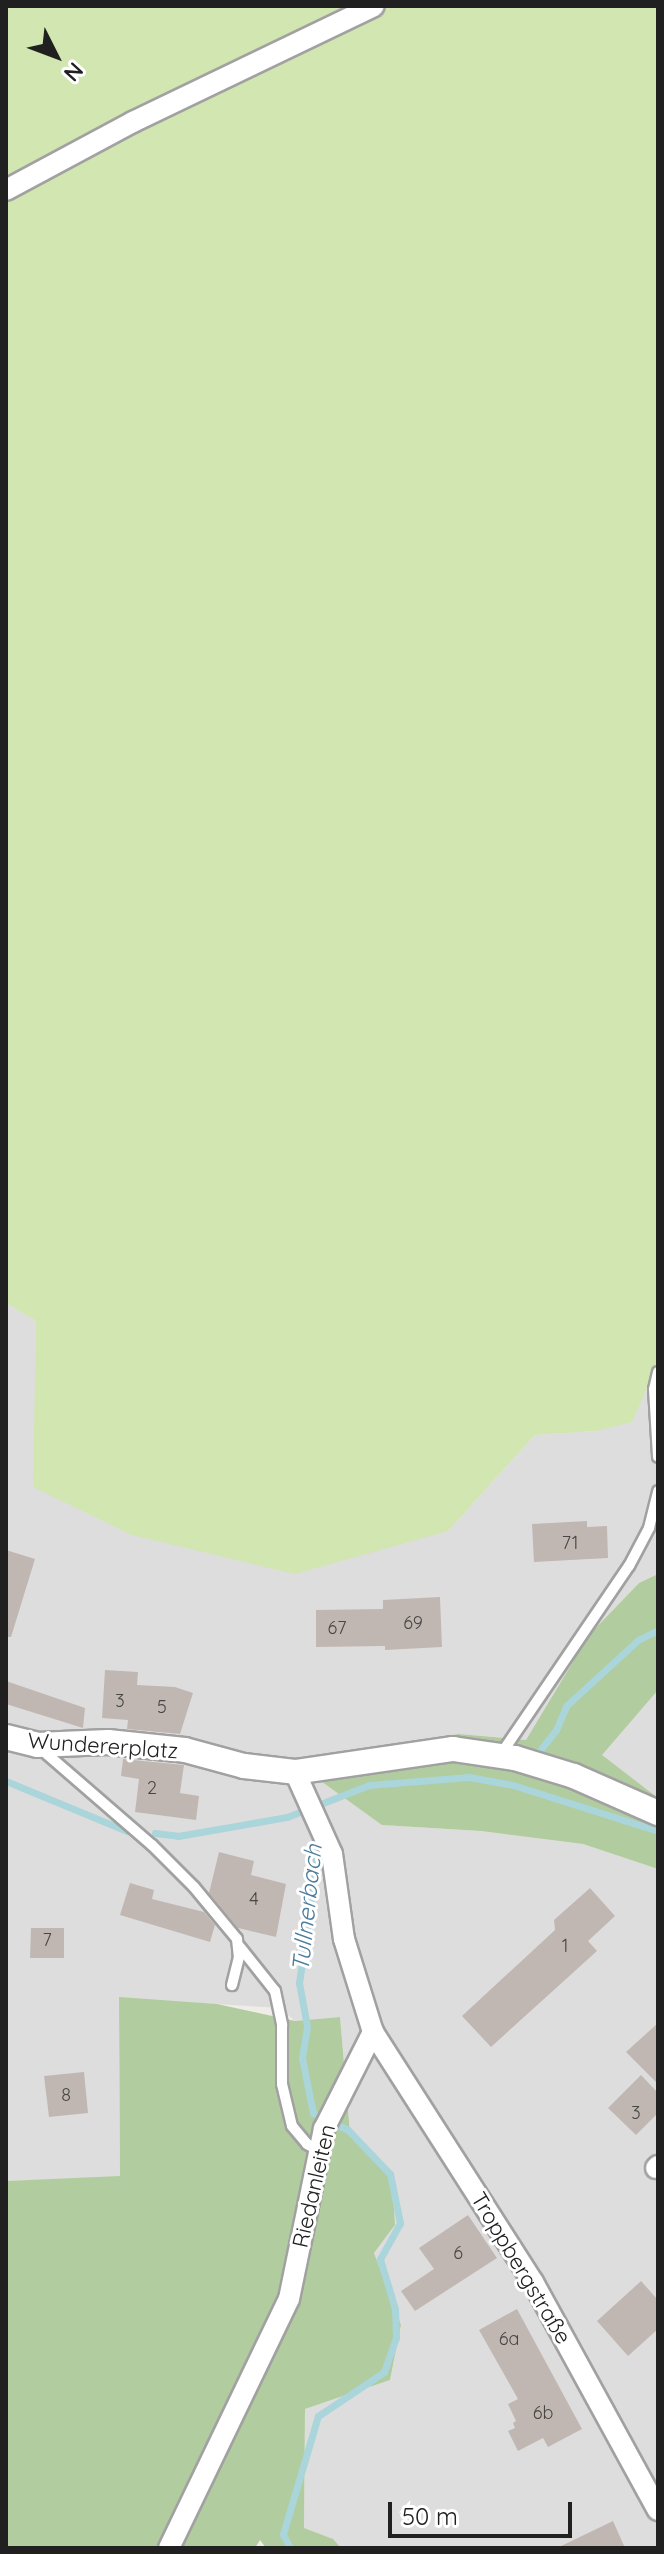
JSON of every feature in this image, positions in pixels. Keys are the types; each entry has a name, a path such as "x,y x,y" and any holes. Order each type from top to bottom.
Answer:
{"street":[{"path":"6,190 133,122 374,6"},
{"name":"Wundererplatz","path":"6,1737 37,1745 108,1742 170,1748 301,1782 453,1749 508,1757 574,1776 658,1813"},
{"path":"301,1782 332,1854 344,1939 373,2032"},
{"name":"Riedanleiten","path":"169,2548 289,2299 324,2129 373,2032"},
{"name":"Troppbergstraße","path":"373,2032 533,2282 657,2506"}],"lane":[{"path":"658,1372 654,1389 658,1457"},
{"path":"508,1757 629,1566 649,1528 658,1491"},
{"path":"37,1745 152,1845 194,1887 275,1991 282,2025 282,2084 292,2126 307,2144 320,2151"},
{"path":"232,1985 240,1947"}],"shaded area":[{"path":"6,1303 36,1321 34,1487 448,1531 535,1435 596,1431 658,1363 658,1574 639,1583 589,1635 526,1740 459,1734 382,1825 481,1831 583,1844 658,1869 658,2548 341,2548 332,2539 304,2528 305,2409 390,2380 401,2325 374,2253 395,2225 392,2177 350,2133 340,2017 295,2021 280,2008 119,1998 120,2177 6,2181"},
{"path":"658,1690 658,1798 601,1755"}],"green space":[{"path":"6,6 658,6 658,1363 632,1422 596,1431 535,1435 448,1531 295,1574 132,1535 33,1487 36,1321 6,1303"},
{"path":"658,1574 658,1690 602,1755 658,1798 658,1869 583,1844 481,1831 382,1825 293,1761 459,1734 526,1740 589,1635 639,1583"},
{"path":"119,1997 217,2004 295,2021 340,2017 350,2133 392,2176 395,2225 374,2253 401,2325 390,2380 305,2409 304,2528 333,2539 341,2548 266,2548 260,2540 255,2548 6,2548 6,2181 120,2176"}],"building":[{"path":"587,1521 587,1527 607,1526 608,1558 534,1562 532,1524"},
{"path":"6,1550 35,1559 11,1637 6,1637"},
{"path":"440,1597 442,1647 385,1650 385,1646 316,1647 316,1610 383,1609 383,1600"},
{"path":"105,1670 138,1672 137,1685 175,1687 193,1693 180,1734 127,1729 128,1720 102,1718"},
{"path":"6,1681 85,1708 83,1728 6,1704"},
{"path":"123,1759 184,1765 180,1793 199,1796 196,1820 135,1812 139,1779 121,1776"},
{"path":"219,1852 254,1861 251,1875 286,1884 276,1937 238,1928 209,1893"},
{"path":"130,1883 154,1890 152,1899 204,1912 215,1925 210,1942 120,1915"},
{"path":"590,1888 615,1916 588,1941 597,1951 491,2047 462,2016 555,1930 554,1920"},
{"path":"31,1928 64,1928 64,1958 30,1958"},
{"path":"658,2023 658,2084 626,2052"},
{"path":"84,2072 88,2113 49,2117 44,2076"},
{"path":"641,2075 658,2093 658,2113 636,2135 608,2108"},
{"path":"468,2215 497,2258 415,2311 401,2291 434,2269 419,2248"},
{"path":"641,2281 658,2300 658,2329 628,2356 597,2321"},
{"path":"517,2309 582,2429 548,2447 543,2438 518,2451 508,2431 515,2428 513,2423 516,2421 508,2404 518,2399 479,2330"},
{"path":"613,2521 625,2548 557,2548"}],"waterway":[{"path":"534,1758 556,1730 566,1706 638,1640 658,1630"},
{"path":"155,1833 178,1836 287,1817 369,1785 469,1777 513,1785 658,1831"},
{"name":"Tullnerbach","path":"6,1781 127,1831"},
{"name":"Tullnerbach","path":"290,2548 283,2534 318,2416 384,2372 396,2337 395,2309 380,2259 400,2223 390,2174 348,2130 313,2113 302,2058 307,2026 299,1983 316,1867 315,1833"}]}
